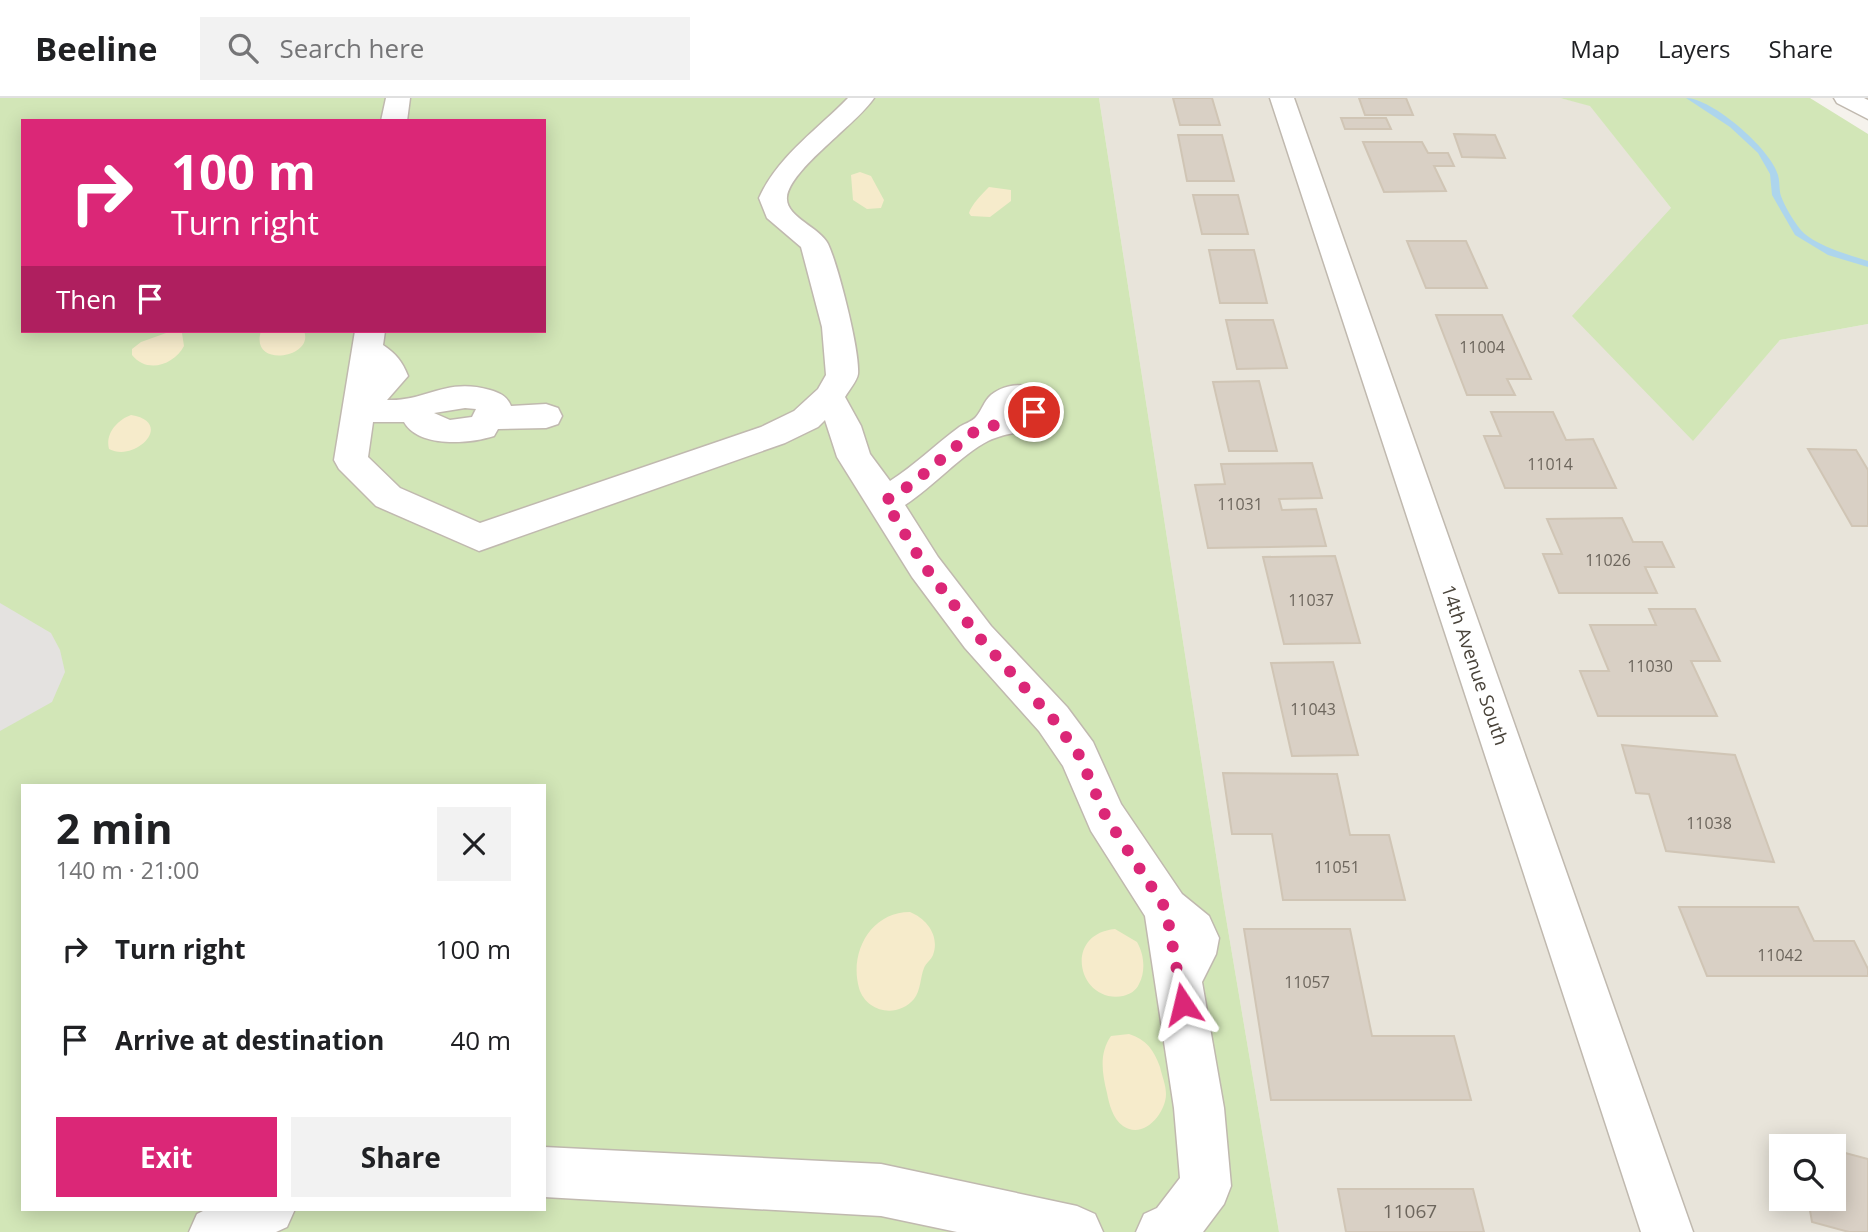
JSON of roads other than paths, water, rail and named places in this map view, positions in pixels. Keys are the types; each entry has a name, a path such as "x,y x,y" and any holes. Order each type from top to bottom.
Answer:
{"street":[{"path":"394,119 398,98"},
{"path":"369,339 351,460 376,488 388,497 479,537 773,435 806,419 829,397 842,375 837,327 814,244 777,212 773,198 779,184 810,145 831,130 862,98"},
{"name":"14th Avenue South","path":"1282,98 1667,1232"},
{"path":"1846,98 1868,111"},
{"path":"829,397 845,426 854,457 885,501 925,567 978,636 1053,719 1079,755 1106,817 1166,909 1199,1108 1206,1186 1175,1227 1163,1232"},
{"path":"357,410 394,412 414,409 419,420 447,432 482,428 488,418 546,416"},
{"path":"885,501 912,484 972,433 987,427"},
{"path":"546,1172 881,1190 1077,1232"},
{"path":"215,1232 265,1211"}],"waterway":[{"path":"1690,98 1733,125 1761,152 1774,174 1776,195 1798,233 1831,253 1868,264"}]}
